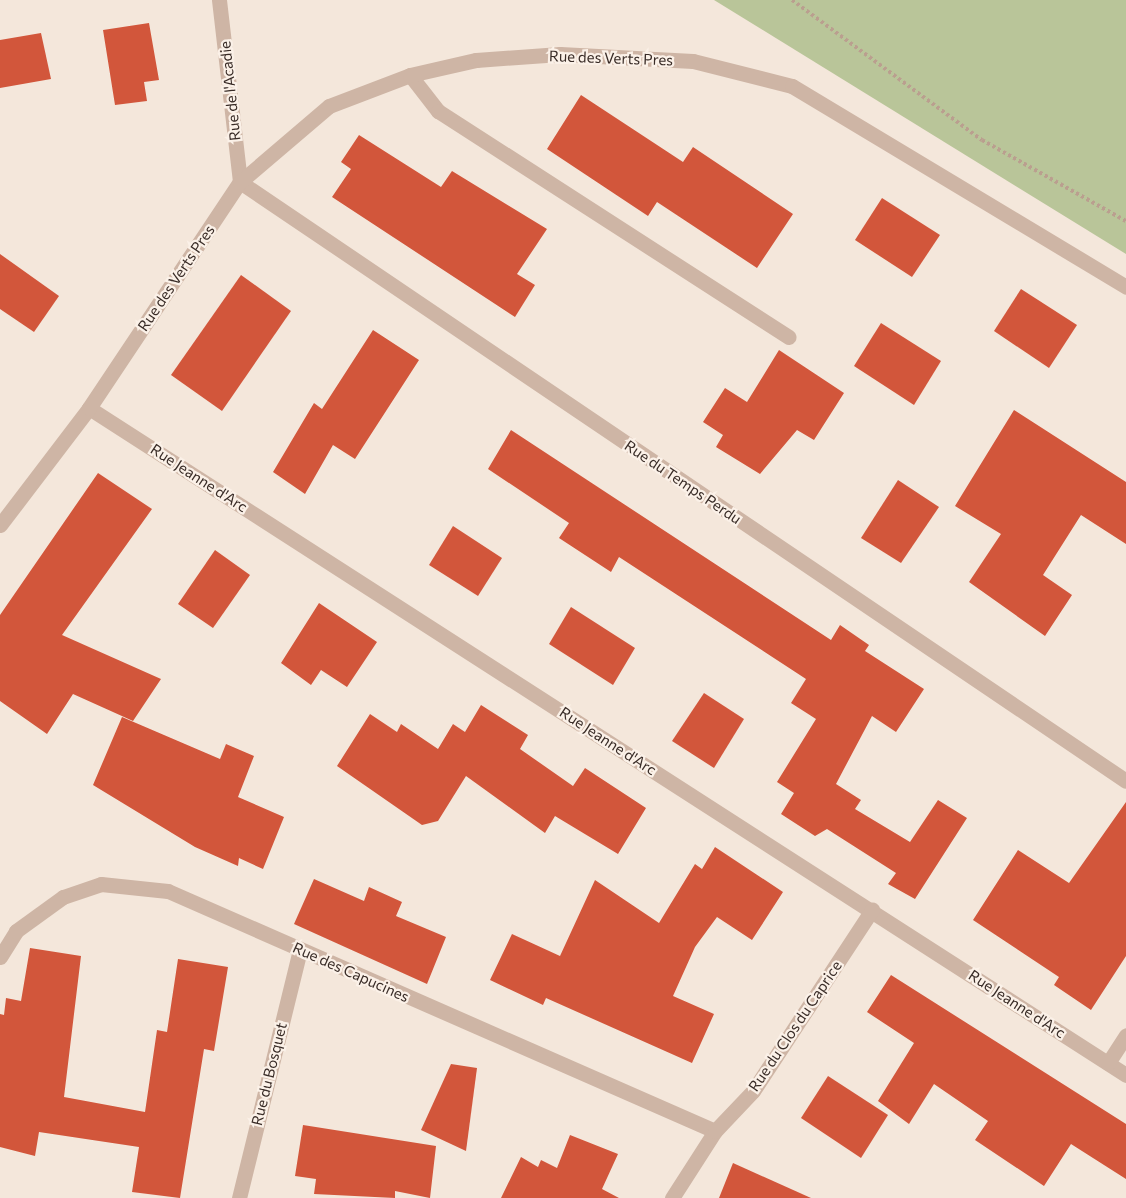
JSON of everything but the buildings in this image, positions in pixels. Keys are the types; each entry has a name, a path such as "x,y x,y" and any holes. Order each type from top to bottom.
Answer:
{"street":[{"name":"Rue de l'Acadie","path":"219,0 240,182"},
{"name":"Rue des Verts Pres","path":"0,525 89,408 240,182 329,106 410,75 476,60 560,54 693,61 792,86 1126,287"},
{"path":"410,75 438,111 789,337"},
{"name":"Rue du Temps Perdu","path":"240,182 1126,781"},
{"name":"Rue Jeanne d'Arc","path":"89,408 1126,1075"},
{"name":"Rue des Capucines","path":"0,957 16,931 63,897 101,884 168,891 715,1131"},
{"name":"Rue du Clos du Caprice","path":"672,1198 715,1131 753,1091 872,910"},
{"name":"Rue du Bosquet","path":"239,1198 300,950"},
{"path":"1108,1063 1126,1035"}],"path":[{"path":"792,0 982,140 1126,221"}],"green space":[{"path":"714,0 1126,0 1126,254"}]}
